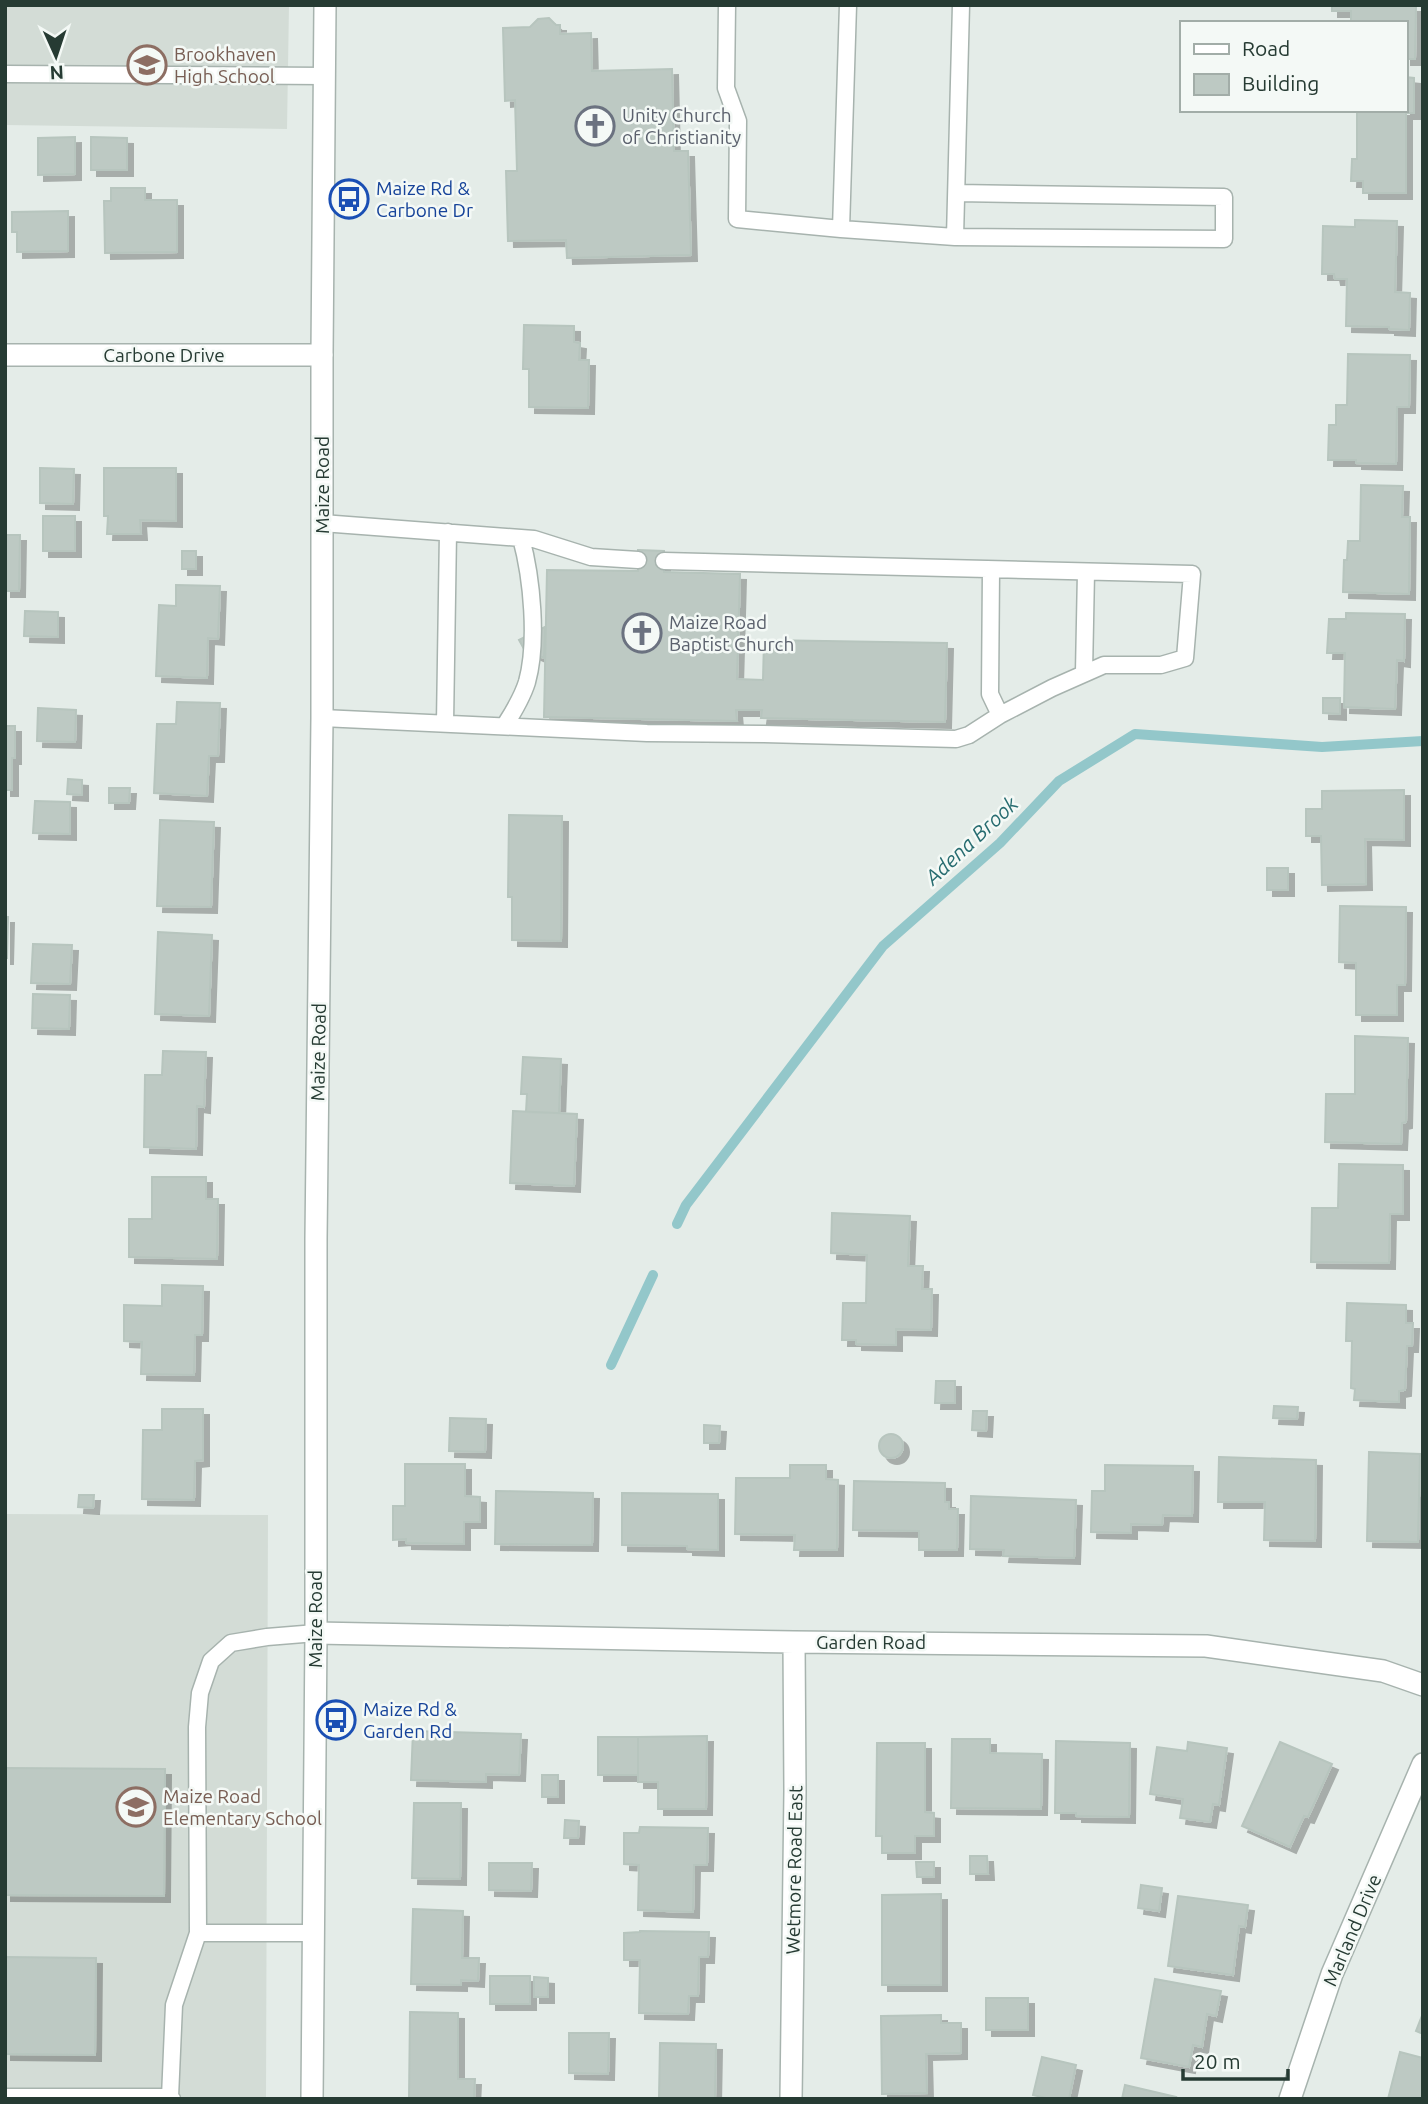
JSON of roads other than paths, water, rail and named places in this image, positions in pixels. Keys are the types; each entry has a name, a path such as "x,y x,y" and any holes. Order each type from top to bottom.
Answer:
{"street":[{"name":"Maize Road","path":"312,2099 325,5"},
{"name":"Carbone Drive","path":"5,355 322,355"},
{"name":"Garden Road","path":"316,1633 1206,1646 1383,1671 1423,1685"},
{"name":"Wetmore Road East","path":"791,2099 794,1642"},
{"name":"Marland Drive","path":"1290,2099 1332,1974 1423,1764"}],"lane":[{"path":"727,5 726,88 738,121 737,219 955,237 1224,239 1224,197 957,193"},
{"path":"841,229 848,5"},
{"path":"955,237 961,5"},
{"path":"5,74 324,76"},
{"path":"322,523 534,539 591,556 638,561"},
{"path":"445,723 448,532"},
{"path":"505,725 518,706 527,682 532,652 529,567 521,538"},
{"path":"322,718 647,733 956,739 969,735 1000,715 1084,672 1104,665 1161,665 1185,658 1192,574 664,561"},
{"path":"990,570 990,694 1000,715"},
{"path":"1084,672 1086,572"},
{"path":"5,2097 171,2098 174,2006 198,1933 197,1727 201,1693 211,1661 231,1643 316,1633"},
{"path":"198,1933 312,1933"}],"waterway":[{"name":"Adena Brook","path":"677,1224 686,1205 883,946 1000,843 1059,781 1135,734 1322,747 1423,741"},
{"name":"Adena Brook","path":"611,1365 653,1275"}],"place":[{"name":"Brookhaven High School","path":"147,65"},
{"name":"Unity Church of Christianity","path":"595,126"},
{"name":"Maize Rd & Carbone Dr","path":"349,199"},
{"name":"Maize Road Baptist Church","path":"642,633"},
{"name":"Maize Rd & Garden Rd","path":"336,1720"},
{"name":"Maize Road Elementary School","path":"136,1807"}]}
